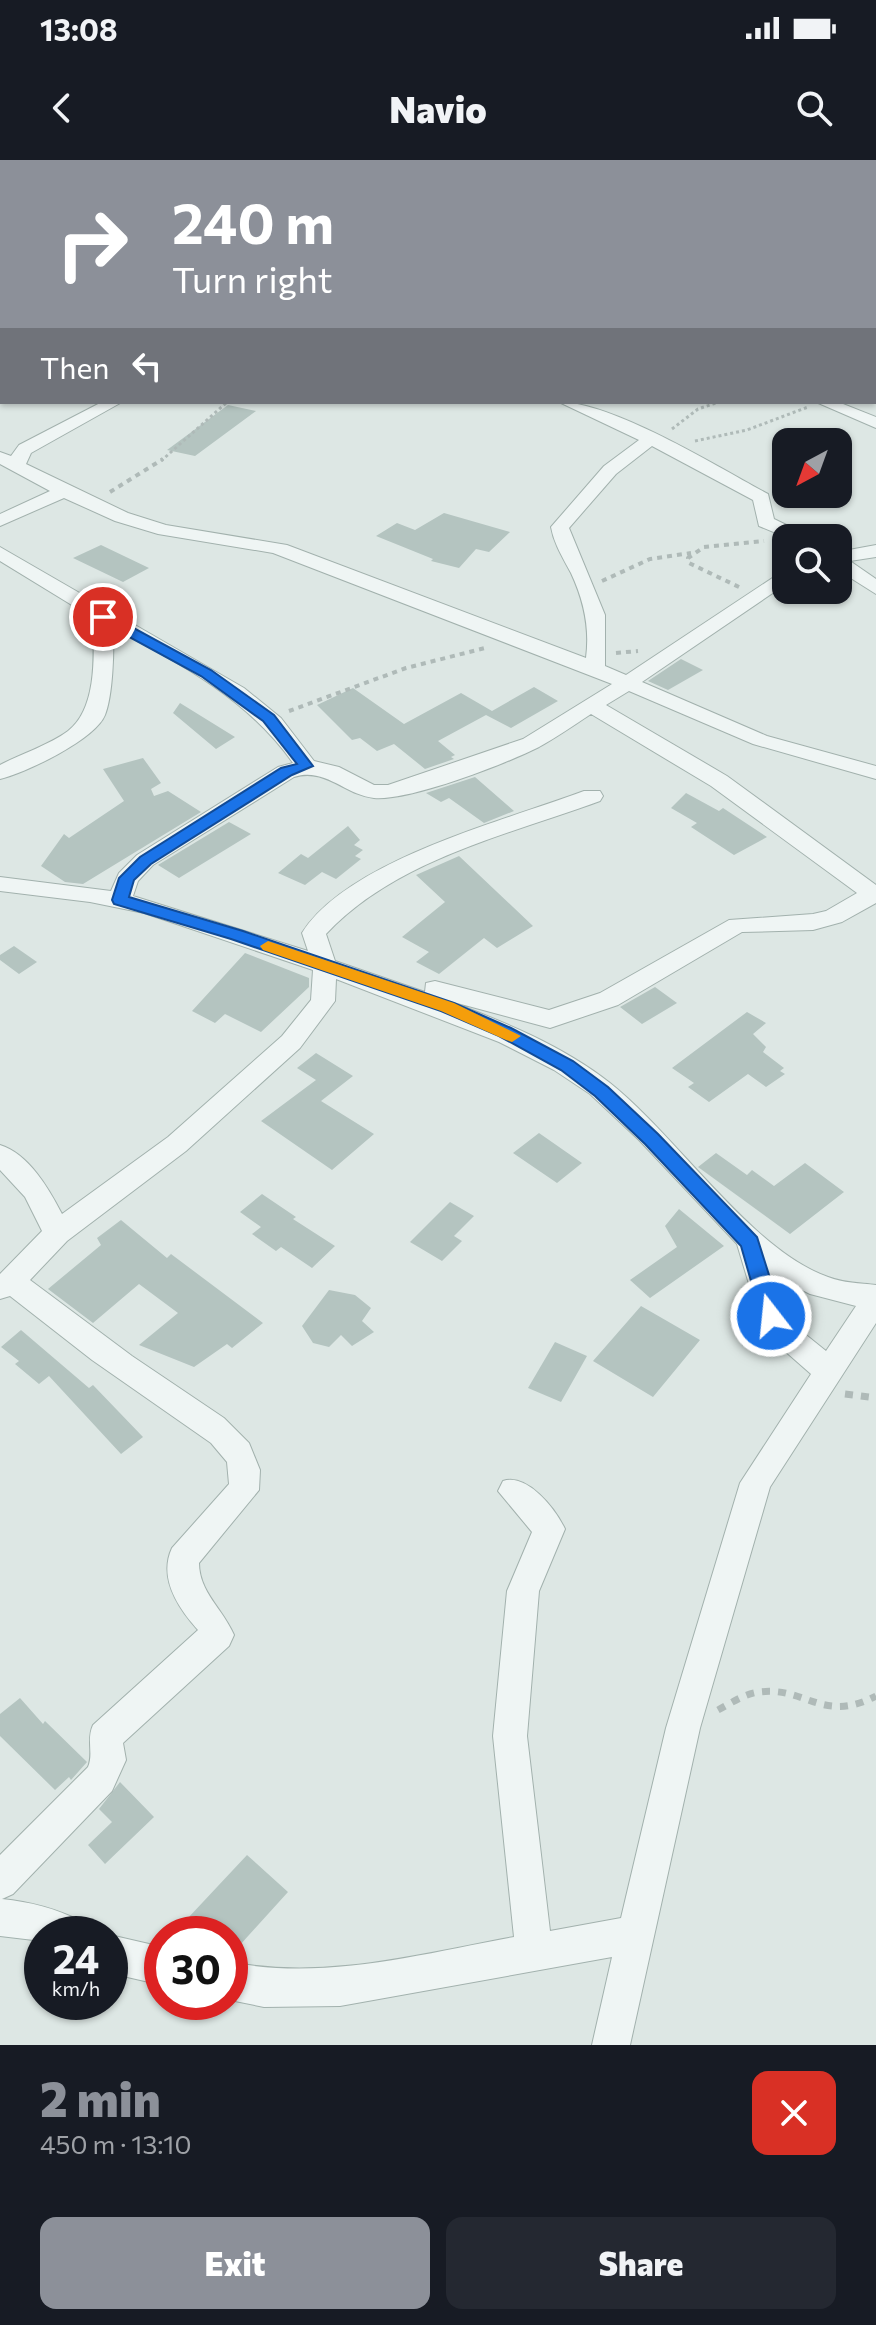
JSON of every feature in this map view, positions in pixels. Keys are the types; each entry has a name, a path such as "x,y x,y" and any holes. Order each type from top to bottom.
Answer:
{"street":[{"path":"11,457 110,404"},
{"path":"572,404 671,448 762,498 765,522 772,525"},
{"path":"827,404 876,423"},
{"path":"595,668 600,627 598,609 562,539 560,527 610,470 651,439"},
{"path":"11,457 82,499 165,530 252,540 595,668 760,740 876,773"},
{"path":"0,521 53,498 63,489"},
{"path":"852,557 876,551"},
{"path":"0,553 103,617 206,673 269,718 306,766"},
{"path":"852,570 876,588"},
{"path":"120,900 127,878 145,860 286,772 306,766 331,772 370,791 388,792 414,786 530,743 628,683 772,584"},
{"path":"0,773 75,736 95,715 104,648 103,617"},
{"path":"323,1001 355,994 421,987 550,1019 609,999 737,925 813,922 834,917 874,895 719,781 592,706"},
{"path":"41,1916 0,1882 100,1779 109,1760 105,1737 217,1635 212,1622 193,1601 183,1577 183,1558 243,1490 247,1477 245,1463 212,1426 6,1284 57,1233 177,1144 253,1080 291,1042 323,1001 325,967 314,933 340,905 391,870 592,796"},
{"path":"0,884 120,900 237,935 476,1020 567,1066 602,1092 655,1142 750,1242 792,1275 816,1287 876,1298 756,1483 683,1728 611,2045"},
{"path":"0,1155 32,1185 46,1204 57,1233"},
{"path":"750,1242 771,1316 780,1330 830,1372"},
{"path":"514,1491 549,1529 523,1591 510,1736 534,1953"},
{"path":"0,1917 24,1922"},
{"path":"248,1985 264,1988 340,1987 638,1934"}],"path":[{"path":"82,499 110,492 155,466 225,404"},
{"path":"651,439 684,422 698,409 713,404"},
{"path":"671,448 747,430 817,404"},
{"path":"587,587 650,559 692,553 704,547 745,546 772,540"},
{"path":"692,553 689,563 722,581 758,594"},
{"path":"269,718 406,668 521,639"},
{"path":"683,1728 736,1700 762,1692 837,1710 876,1696"}],"building":[{"path":"228,405 256,411 195,456 167,450"},
{"path":"444,513 510,532 489,552 476,549 459,568 431,561 433,559 376,536 397,523 415,530"},
{"path":"101,545 149,568 123,582 73,558"},
{"path":"681,659 703,670 668,690 648,681"},
{"path":"534,687 558,701 511,728 486,715 438,741 455,755 451,757 454,759 425,769 394,744 377,751 360,738 352,740 317,705 353,688 404,724 461,693 492,711"},
{"path":"180,703 235,737 216,749 173,713"},
{"path":"143,758 161,783 151,789 154,796 168,791 201,812 83,884 65,882 41,866 64,834 69,838 124,801 103,769"},
{"path":"475,777 514,811 484,823 449,798 441,802 426,793"},
{"path":"686,793 719,811 723,808 767,837 734,855 691,827 697,823 671,808"},
{"path":"229,822 251,834 179,878 158,865"},
{"path":"348,826 360,840 354,845 363,850 355,856 361,859 336,879 322,872 305,885 278,873 301,854 308,858"},
{"path":"459,856 533,926 497,948 484,938 439,974 416,962 429,952 402,937 445,902 416,875"},
{"path":"14,946 37,962 19,974 0,960 0,955"},
{"path":"245,953 309,978 309,987 261,1032 225,1014 215,1023 192,1011"},
{"path":"655,987 677,1003 642,1024 620,1007"},
{"path":"747,1012 766,1023 753,1034 766,1047 763,1052 784,1068 780,1071 785,1074 766,1087 748,1074 709,1102 688,1087 694,1083 672,1068"},
{"path":"316,1053 353,1076 321,1101 374,1134 332,1170 261,1121 316,1080 297,1068"},
{"path":"539,1133 582,1163 557,1183 513,1153"},
{"path":"716,1153 747,1175 752,1170 774,1186 805,1163 844,1192 790,1234 698,1167"},
{"path":"262,1194 335,1246 312,1268 281,1247 276,1251 252,1234 261,1227 240,1212"},
{"path":"450,1202 474,1216 454,1236 462,1241 442,1261 410,1242"},
{"path":"679,1209 724,1246 650,1298 630,1280 677,1247 665,1226"},
{"path":"121,1220 167,1258 171,1254 263,1323 232,1348 227,1344 194,1367 139,1345 178,1313 139,1284 93,1323 48,1289 101,1245 97,1238"},
{"path":"329,1290 355,1295 371,1308 362,1321 374,1332 352,1346 341,1335 329,1347 313,1343 302,1326"},
{"path":"641,1306 700,1340 653,1397 593,1361"},
{"path":"21,1330 89,1388 93,1385 143,1437 121,1454 49,1376 39,1384 15,1364 19,1361 1,1347"},
{"path":"555,1342 587,1356 561,1402 528,1388"},
{"path":"20,1698 43,1724 45,1721 87,1762 71,1780 69,1777 55,1790 0,1736 0,1714"},
{"path":"120,1782 154,1817 105,1864 88,1845 112,1822 99,1809"},
{"path":"247,1855 288,1892 248,1936 248,1916 190,1916"}],"slow traffic":[{"path":"268,946 448,1007 512,1036"}],"route":[{"path":"103,617 206,673 269,718 306,766 286,772 145,860 127,878 120,900 237,935 448,1007 505,1032 567,1066 602,1092 687,1173 750,1242 771,1316"}]}
